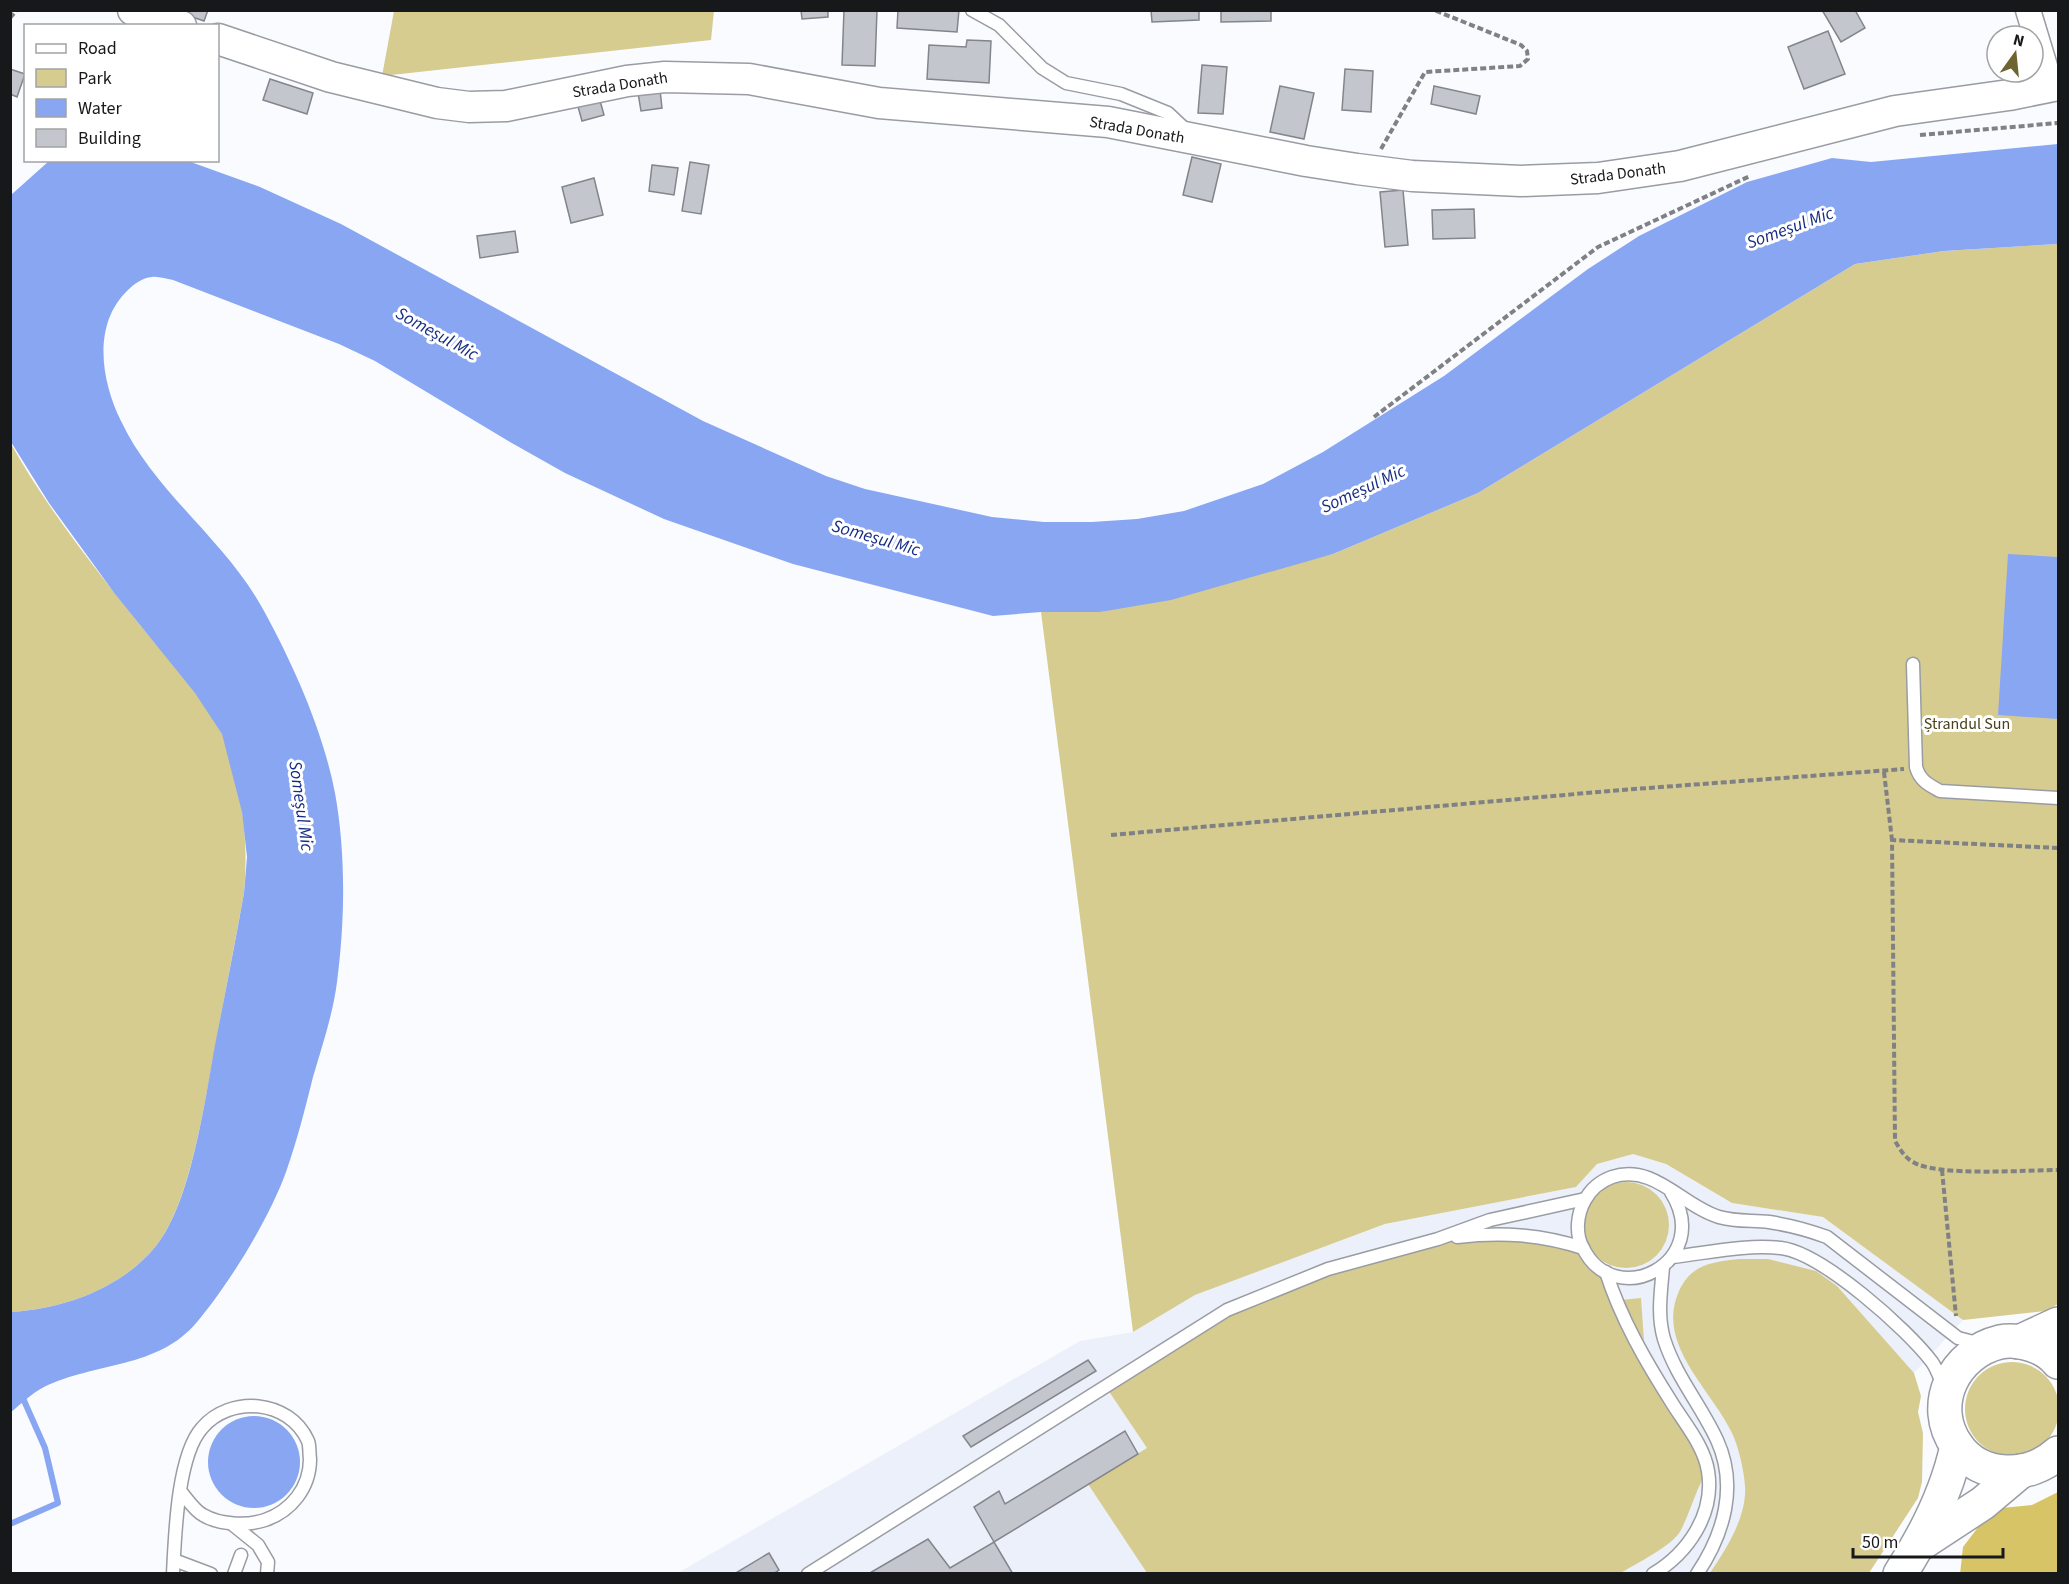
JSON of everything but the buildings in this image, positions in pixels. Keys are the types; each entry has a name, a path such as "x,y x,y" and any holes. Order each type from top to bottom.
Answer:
{"main road":[{"path":"2058,1324 1988,1342 1966,1358 1954,1373 1947,1393 1946,1419 1957,1446 1984,1467 2001,1473 2021,1471 2042,1465 2058,1453"},
{"path":"1988,1342 2040,1348 2058,1362"},
{"path":"1900,1574 1918,1546 1948,1482 1957,1446"},
{"path":"1918,1546 1983,1503 2021,1471"}],"street":[{"path":"133,10 175,24"},
{"path":"2028,10 2055,86"},
{"name":"Strada Donath","path":"219,39 331,77 437,103 469,107 506,106 627,81 702,76 749,78 879,103 1108,122 1306,161 1412,176 1521,181 1598,178 1680,166 1895,111 2055,86"}],"lane":[{"path":"972,10 999,25 1042,68 1066,83 1120,94 1168,113 1198,140"},
{"path":"1913,664 1916,767 1918,775 1926,784 1940,791 2058,798"},
{"path":"808,1574 1227,1310 1328,1269 1438,1239 1490,1220 1585,1199 1605,1180 1620,1174 1639,1174 1658,1181 1671,1192 1718,1216 1768,1222 1804,1229 1827,1237 1988,1342"},
{"path":"1585,1199 1578,1226 1582,1248 1592,1262 1606,1272 1619,1277 1635,1278 1651,1274 1663,1267 1672,1257 1683,1234 1683,1218 1671,1192"},
{"path":"1438,1239 1496,1233 1540,1236 1582,1248"},
{"path":"1672,1257 1756,1247 1795,1251 1815,1260 1858,1292 1932,1362 1947,1393"},
{"path":"1663,1267 1659,1314 1664,1338 1677,1373 1717,1441 1725,1468 1728,1499 1724,1522 1697,1574"},
{"path":"1606,1272 1616,1305 1672,1404 1692,1432 1708,1469 1709,1484 1700,1524 1686,1548 1668,1565 1653,1574"},
{"path":"173,1574 181,1492 186,1460 201,1428 226,1408 253,1405 275,1410 296,1423 309,1442 310,1469 301,1492 288,1509 268,1519 252,1524 231,1523 202,1515 181,1492"},
{"path":"231,1523 258,1545 268,1562 267,1574"},
{"path":"234,1574 241,1555"},
{"path":"174,1560 211,1574"}],"path":[{"path":"10,18 17,10"},
{"path":"1369,170 1425,72 1520,66 1528,59 1527,51 1521,45 1434,10"},
{"path":"1908,136 2058,123"},
{"path":"1374,417 1599,247 1740,179 1762,172"},
{"path":"1111,835 1621,790 1884,772 1916,767"},
{"path":"1884,772 1892,840 1895,1141 1902,1153 1913,1162 1942,1170 2058,1170"},
{"path":"1892,840 2058,848"},
{"path":"1942,1170 1988,1342"}],"shaded area":[{"path":"1633,1154 1666,1164 1732,1203 1823,1217 1861,1239 1963,1320 1914,1373 1903,1402 1786,1573 676,1574 1080,1341 1133,1332 1195,1295 1386,1224 1576,1187 1597,1164"},
{"path":"2058,1492 2058,1573 1960,1574 1963,1547 1992,1509 2032,1505"}],"green space":[{"path":"394,11 714,11 711,40 382,76"},
{"name":"Ștrandul Sun","path":"2058,244 2058,1304 2045,1311 1963,1320 1823,1217 1732,1203 1666,1164 1633,1154 1597,1164 1576,1187 1385,1224 1195,1295 1133,1332 1041,612 1100,612 1333,554 1478,493 1855,264 1944,251"},
{"path":"10,442 24,467 73,539 209,709 223,736 235,774 246,853 244,893 199,1130 186,1183 168,1228 142,1261 109,1285 71,1301 11,1312"},
{"path":"1626,1182 1650,1189 1662,1201 1669,1225 1662,1249 1650,1261 1626,1268 1602,1261 1590,1249 1583,1225 1590,1201 1602,1189"},
{"path":"1496,1233 1583,1248 1606,1272 1708,1469 1677,1536 1644,1560 1619,1574 1147,1573 1088,1484 1147,1448 1106,1387 1227,1310 1328,1269 1438,1239"},
{"path":"1739,1259 1768,1259 1816,1271 1837,1286 1914,1373 1921,1396 1918,1412 1923,1433 1922,1482 1918,1498 1869,1573 1710,1573 1729,1543 1739,1521 1745,1498 1745,1486 1739,1452 1732,1433 1680,1348 1674,1329 1674,1311 1679,1291 1696,1270 1712,1263"},
{"path":"1641,1298 1644,1341 1621,1300"},
{"path":"2012,1362 2030,1366 2045,1376 2055,1391 2059,1409 2055,1427 2045,1442 2030,1452 2012,1456 1994,1452 1979,1442 1969,1427 1965,1409 1969,1391 1979,1376 1994,1366"}],"water":[{"name":"Someșul Mic","path":"2058,144 2058,244 1944,251 1855,264 1478,493 1333,554 1171,600 1100,612 1041,612 993,616 793,564 664,519 565,473 375,361 339,344 173,280 154,277 138,282 117,304 109,319 105,336 105,371 114,405 135,447 152,471 248,585 275,632 306,699 330,770 339,816 343,864 340,959 330,1018 286,1172 259,1230 209,1307 181,1337 164,1348 145,1357 84,1373 44,1387 11,1412 11,1312 71,1301 109,1285 142,1261 156,1246 179,1204 201,1121 244,893 247,857 242,812 222,734 195,693 115,594 49,503 11,442 11,195 48,162 191,162 260,187 341,224 703,421 826,476 865,489 992,517 1044,522 1092,522 1137,519 1184,511 1263,484 1323,452 1444,376 1588,269 1639,236 1747,182 1832,158 1871,162"},
{"path":"2008,554 2058,557 2058,719 1998,715"},
{"path":"254,1416 271,1420 286,1430 296,1445 300,1462 296,1479 286,1494 271,1504 254,1508 237,1504 222,1494 212,1479 208,1462 212,1445 222,1430 237,1420"}],"waterway":[{"path":"10,1524 58,1503 45,1448 22,1396"}]}
